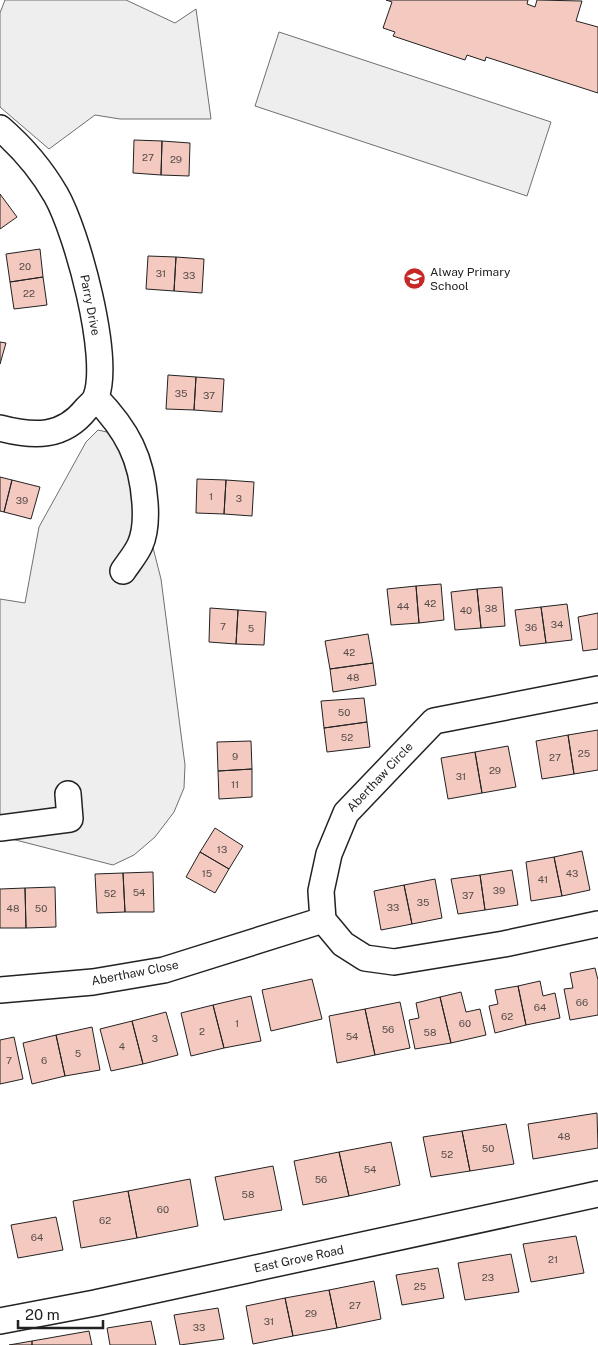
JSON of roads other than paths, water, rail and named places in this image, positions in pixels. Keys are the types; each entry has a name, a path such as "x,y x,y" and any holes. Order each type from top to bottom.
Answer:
{"street":[{"name":"Parry Drive","path":"0,128 16,142 39,169 56,195 68,222 88,287 96,329 99,374 96,398"},
{"path":"0,428 44,434 63,430 80,417 96,398 114,416 128,437 140,465 146,512 145,529 140,544 123,571"},
{"name":"Aberthaw Circle","path":"323,920 321,891 329,854 346,813 434,721 598,689"},
{"path":"0,828 70,818 68,794"},
{"path":"323,920 343,944 365,958 394,962 504,944 598,924"},
{"name":"Aberthaw Close","path":"0,990 93,982 164,970 323,920"},
{"name":"East Grove Road","path":"0,1321 95,1303 598,1194"}],"place":[{"name":"Alway Primary School","path":"414,279"}]}
